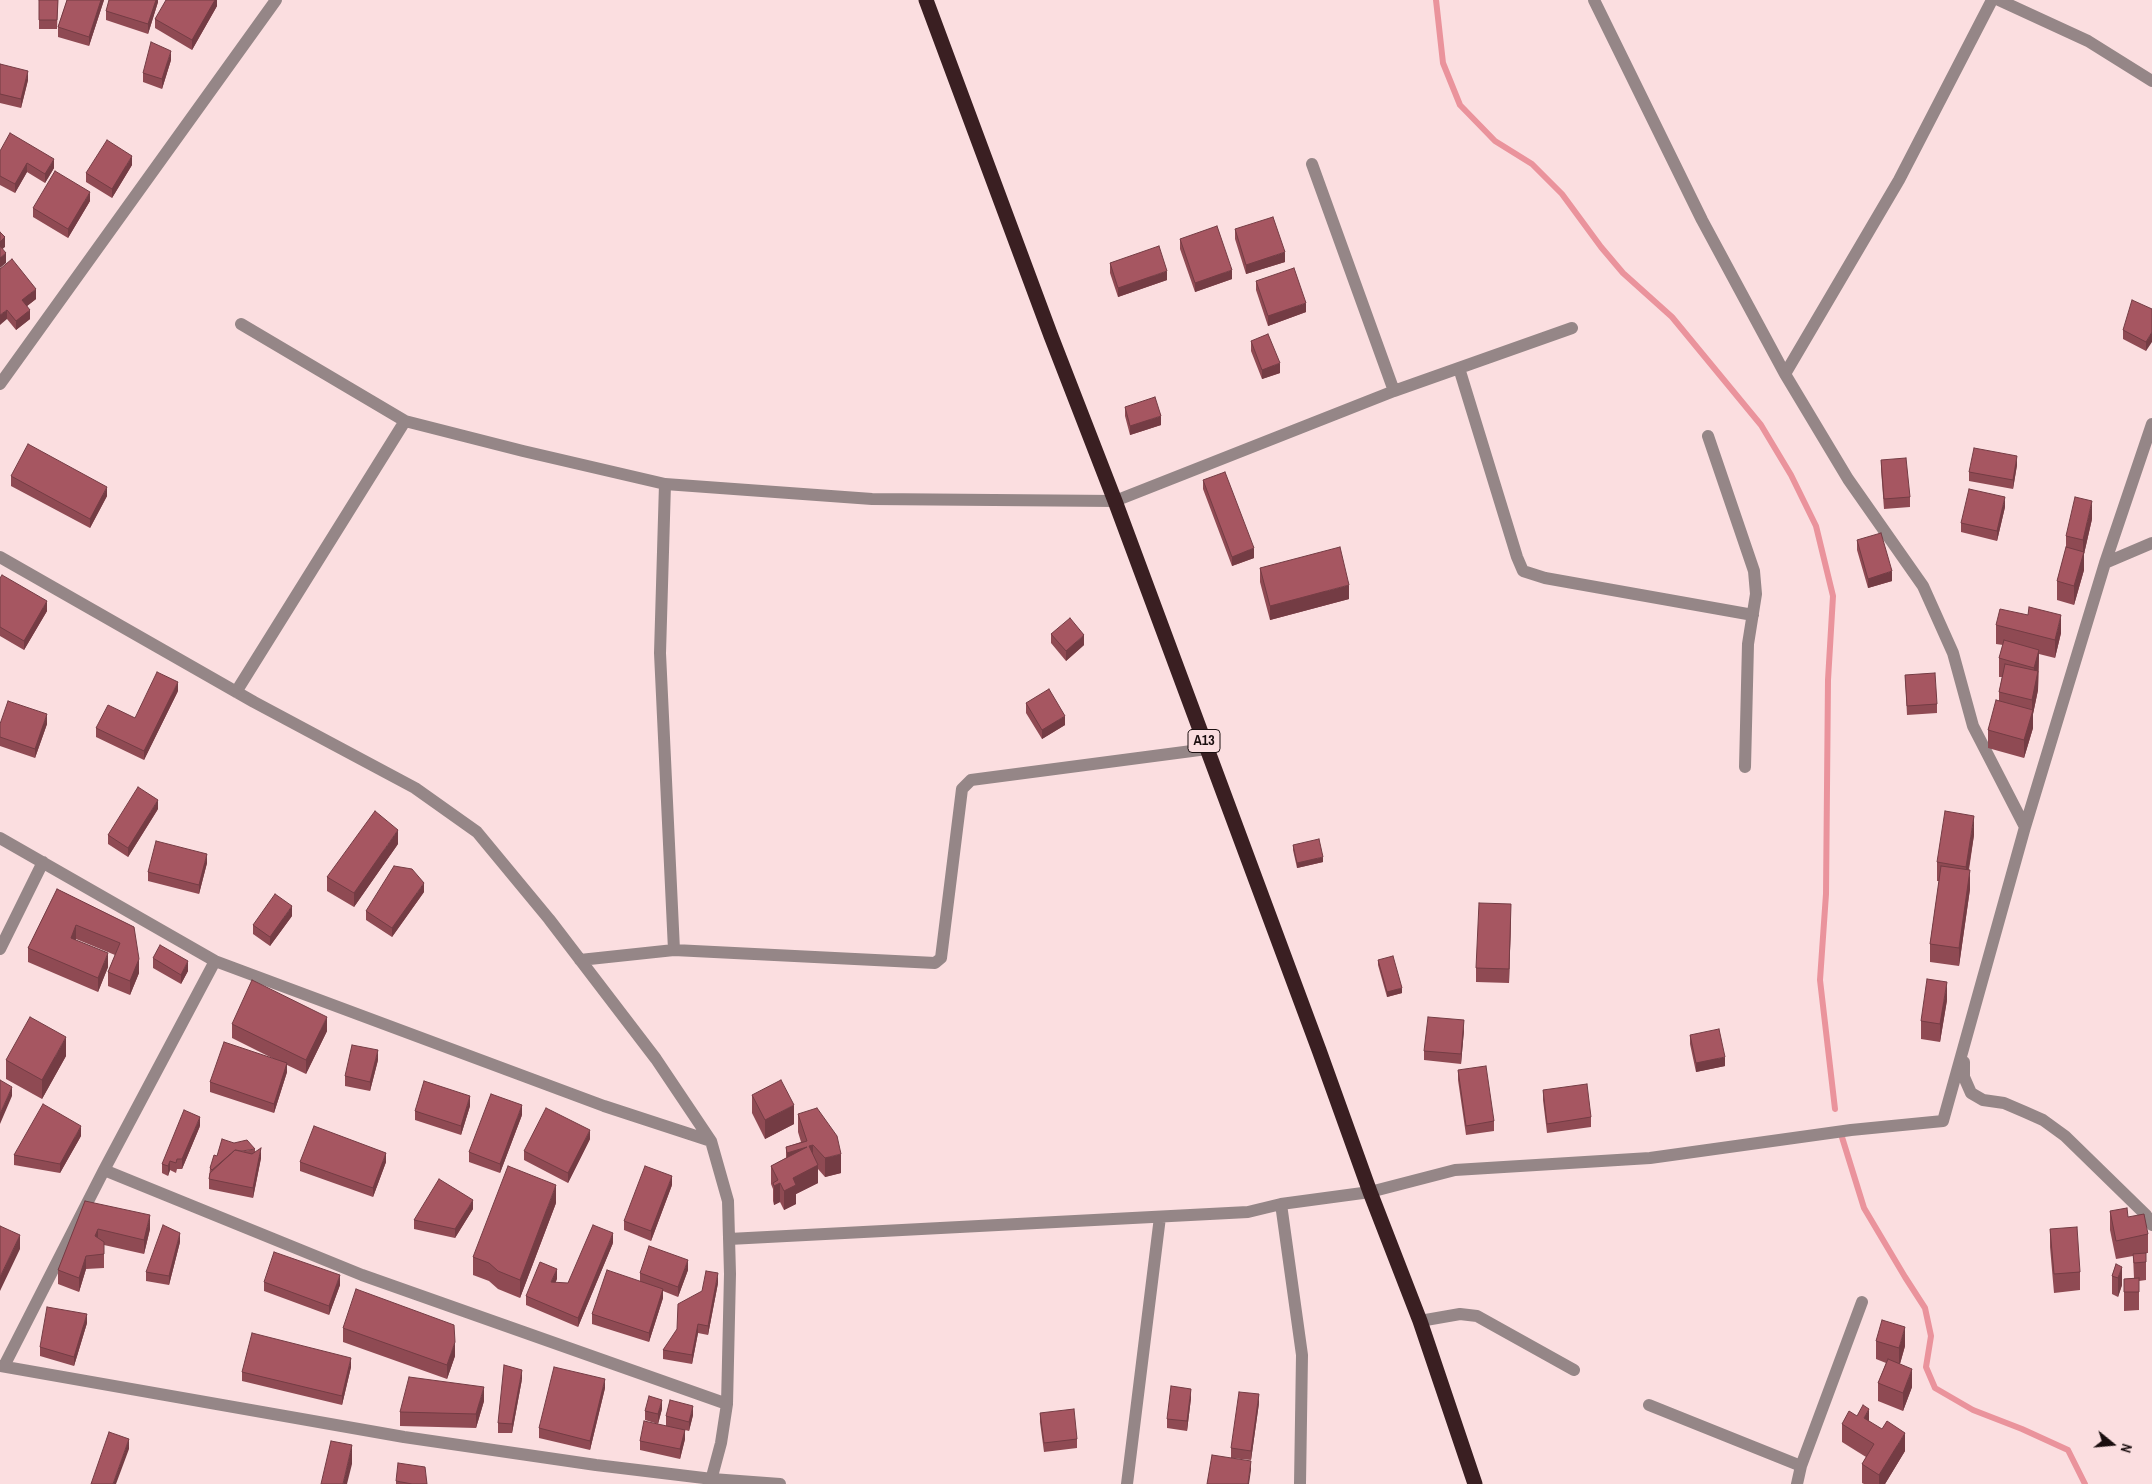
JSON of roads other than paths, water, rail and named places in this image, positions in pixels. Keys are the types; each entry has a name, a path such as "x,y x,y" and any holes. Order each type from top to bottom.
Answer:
{"highway":[{"name":"A13","path":"926,0 1051,336 1115,501 1370,1192 1420,1321 1475,1484"}],"street":[{"path":"0,384 276,0"},
{"path":"1594,0 1702,220 1785,374 1848,479 1922,586 1953,653 1973,726 2025,827"},
{"path":"1785,374 1898,180 1992,0"},
{"path":"1999,0 2088,41 2152,81"},
{"path":"1312,164 1394,391"},
{"path":"241,324 405,421 523,452 665,484 872,499 1115,501 1394,391 1572,328"},
{"path":"1459,368 1517,557 1523,570 1546,578 1754,616"},
{"path":"236,692 405,421"},
{"path":"729,1239 1248,1212 1281,1204 1370,1192 1456,1170 1650,1158 1851,1130 1943,1121 2025,827 2104,563 2152,424"},
{"path":"1708,436 1754,571 1756,594 1754,616 1748,644 1745,767"},
{"path":"665,484 660,653 674,950"},
{"path":"2104,563 2152,543"},
{"path":"0,557 236,692 415,788 477,832 580,960 656,1059 711,1141 728,1201 730,1274 727,1404 721,1443 711,1482"},
{"path":"580,960 674,950 935,963 942,958 962,789 971,780 1207,749"},
{"path":"0,838 215,961 604,1106 711,1141"},
{"path":"0,950 43,862"},
{"path":"215,961 2,1366 404,1437 711,1482 780,1484"},
{"path":"1964,1042 1964,1077 1971,1093 1983,1100 2004,1103 2025,1112 2042,1120 2065,1136 2146,1215 2152,1225"},
{"path":"104,1170 362,1275 727,1404"},
{"path":"1281,1204 1302,1355 1300,1484"},
{"path":"1127,1484 1160,1217"},
{"path":"1797,1484 1801,1466 1862,1302"},
{"path":"1420,1321 1460,1314 1477,1316 1574,1370"},
{"path":"1649,1405 1801,1466"}],"waterway":[{"path":"1436,0 1443,63 1460,105 1495,141 1532,164 1562,194 1601,247 1623,273 1672,317 1761,425 1791,475 1816,526 1833,596 1828,680 1826,894 1820,980 1835,1109"},
{"path":"1841,1134 1864,1208 1925,1308 1931,1336 1926,1367 1935,1388 1973,1410 2022,1429 2068,1450 2085,1484"}]}
